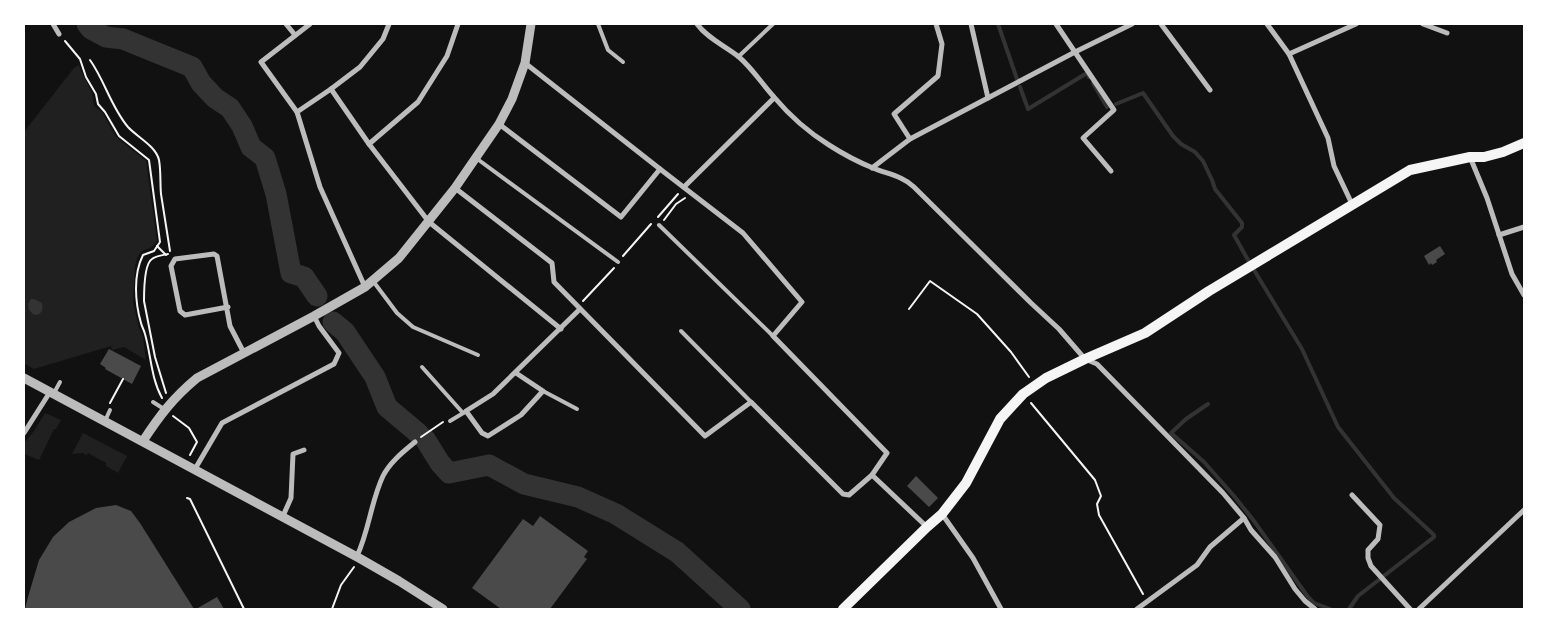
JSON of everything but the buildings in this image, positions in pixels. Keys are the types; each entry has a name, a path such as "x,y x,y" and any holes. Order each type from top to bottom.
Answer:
{"main road":[{"path":"843,609 942,514 966,483 1000,419 1023,394 1034,386 1085,359 1145,334 1209,291 1410,170 1470,157 1484,157 1503,152 1524,143"}],"street":[{"path":"53,24 59,34"},
{"path":"286,24 295,35"},
{"path":"310,24 261,62 297,112 320,187 365,287"},
{"path":"297,112 360,67 383,39 389,24"},
{"path":"369,144 418,102 447,56 458,24"},
{"path":"142,441 167,412 181,391 197,378 365,287 399,258 455,188 499,124 512,99 525,63 531,24"},
{"path":"697,24 702,31 749,67 774,98 796,121 812,133 848,156 872,168 907,180 1059,329 1085,359 1097,364 1223,493 1244,518 1251,530 1275,557 1295,589 1315,609"},
{"path":"910,139 894,114 938,76 942,44 936,24"},
{"path":"971,24 988,98"},
{"path":"1056,24 1114,110 1083,138 1111,171"},
{"path":"872,168 910,139 1132,24"},
{"path":"1161,24 1210,90"},
{"path":"1267,24 1289,54 1328,138 1334,166 1352,204"},
{"path":"1338,24 1342,30"},
{"path":"1289,54 1356,24"},
{"path":"1423,24 1447,33"},
{"path":"455,188 552,263 554,282 705,436 751,402 843,494 848,495 872,475 887,453 773,336 802,302 743,233 525,63"},
{"path":"331,89 369,144 429,222 561,329"},
{"path":"684,187 774,98"},
{"path":"499,124 621,217 660,169"},
{"path":"1470,157 1487,198 1512,274 1524,295"},
{"path":"1499,235 1524,227"},
{"path":"228,307 185,314 180,311 171,266 175,259 214,254 217,256 228,307 230,326 244,353"},
{"path":"516,373 543,391 521,415 488,436 482,433 465,412 493,394 561,329 579,308"},
{"path":"195,469 222,423 334,364 339,353 314,316"},
{"path":"24,378 283,516 356,561 439,608"},
{"path":"24,433 52,392"},
{"path":"356,561 364,542 373,506 384,475 396,458 414,442"},
{"path":"283,516 291,498 293,454 304,450"},
{"path":"872,475 927,527"},
{"path":"1352,495 1380,525 1378,539 1368,550 1371,566 1410,609"},
{"path":"1419,609 1524,510"},
{"path":"942,514 973,558 1000,609"},
{"path":"1137,609 1196,564 1210,547 1244,518"}],"lane":[{"path":"598,24 608,50 623,62"},
{"path":"738,57 773,24"},
{"path":"476,158 618,262"},
{"path":"659,225 773,336"},
{"path":"373,281 397,313 413,327 478,355"},
{"path":"681,331 751,402"},
{"path":"422,367 465,412 450,421"},
{"path":"52,392 60,382"},
{"path":"543,391 577,409"},
{"path":"153,402 167,412"},
{"path":"105,421 108,410"}],"path":[{"path":"59,34 80,59 86,77 96,94 98,104 119,136 149,160 160,242 154,251 143,255 138,265 136,303 145,332 151,367 162,398"},
{"path":"90,60 116,111 129,128 154,150 159,158 161,193 170,254 152,258 147,264 144,301 155,357 166,393"},
{"path":"658,217 684,187"},
{"path":"659,225 676,204 690,192"},
{"path":"579,308 651,225"},
{"path":"157,246 166,255"},
{"path":"908,310 930,281 976,314 1011,352 1034,386"},
{"path":"108,410 123,379"},
{"path":"1023,394 1095,480 1101,496 1097,504 1100,514 1148,602"},
{"path":"167,412 189,428 197,442 190,454"},
{"path":"414,442 442,422 450,421"},
{"path":"187,498 190,499 244,609"},
{"path":"332,609 341,585 356,561"}],"shaded area":[{"path":"79,65 92,93 94,106 102,112 116,137 146,161 157,241 152,247 142,251 138,256 135,265 133,302 143,337 146,360 124,347 112,350 111,346 34,369 24,363 24,132 74,68"},
{"path":"31,299 42,303 42,310 37,315 29,310 28,304"},
{"path":"45,413 61,420 56,429 54,429 39,460 24,454 24,443"},
{"path":"83,433 127,456 118,473 106,466 106,463 88,453 86,455 83,453 72,454"}],"waterway":[{"path":"87,24 91,29 106,37 123,39 192,67 201,83 215,98 230,108 242,126 251,147 265,158 276,194 291,273 304,277 317,296"},
{"path":"998,24 1017,79"},
{"path":"1020,87 1028,109 1087,73 1089,77"},
{"path":"1093,83 1107,107"},
{"path":"1116,104 1143,93 1173,136 1181,144 1195,152 1203,161 1215,189 1242,223 1242,227 1234,235 1248,260"},
{"path":"1254,270 1302,349 1338,427 1394,498 1434,535 1434,537 1358,596 1349,609"},
{"path":"333,322 345,332 375,377 387,407 419,434"},
{"path":"1208,404 1186,419 1171,433 1204,462 1234,496 1308,597 1314,603 1330,609"},
{"path":"425,439 440,463 449,473 489,465 524,484 578,497 616,514 677,552 740,609"}]}
